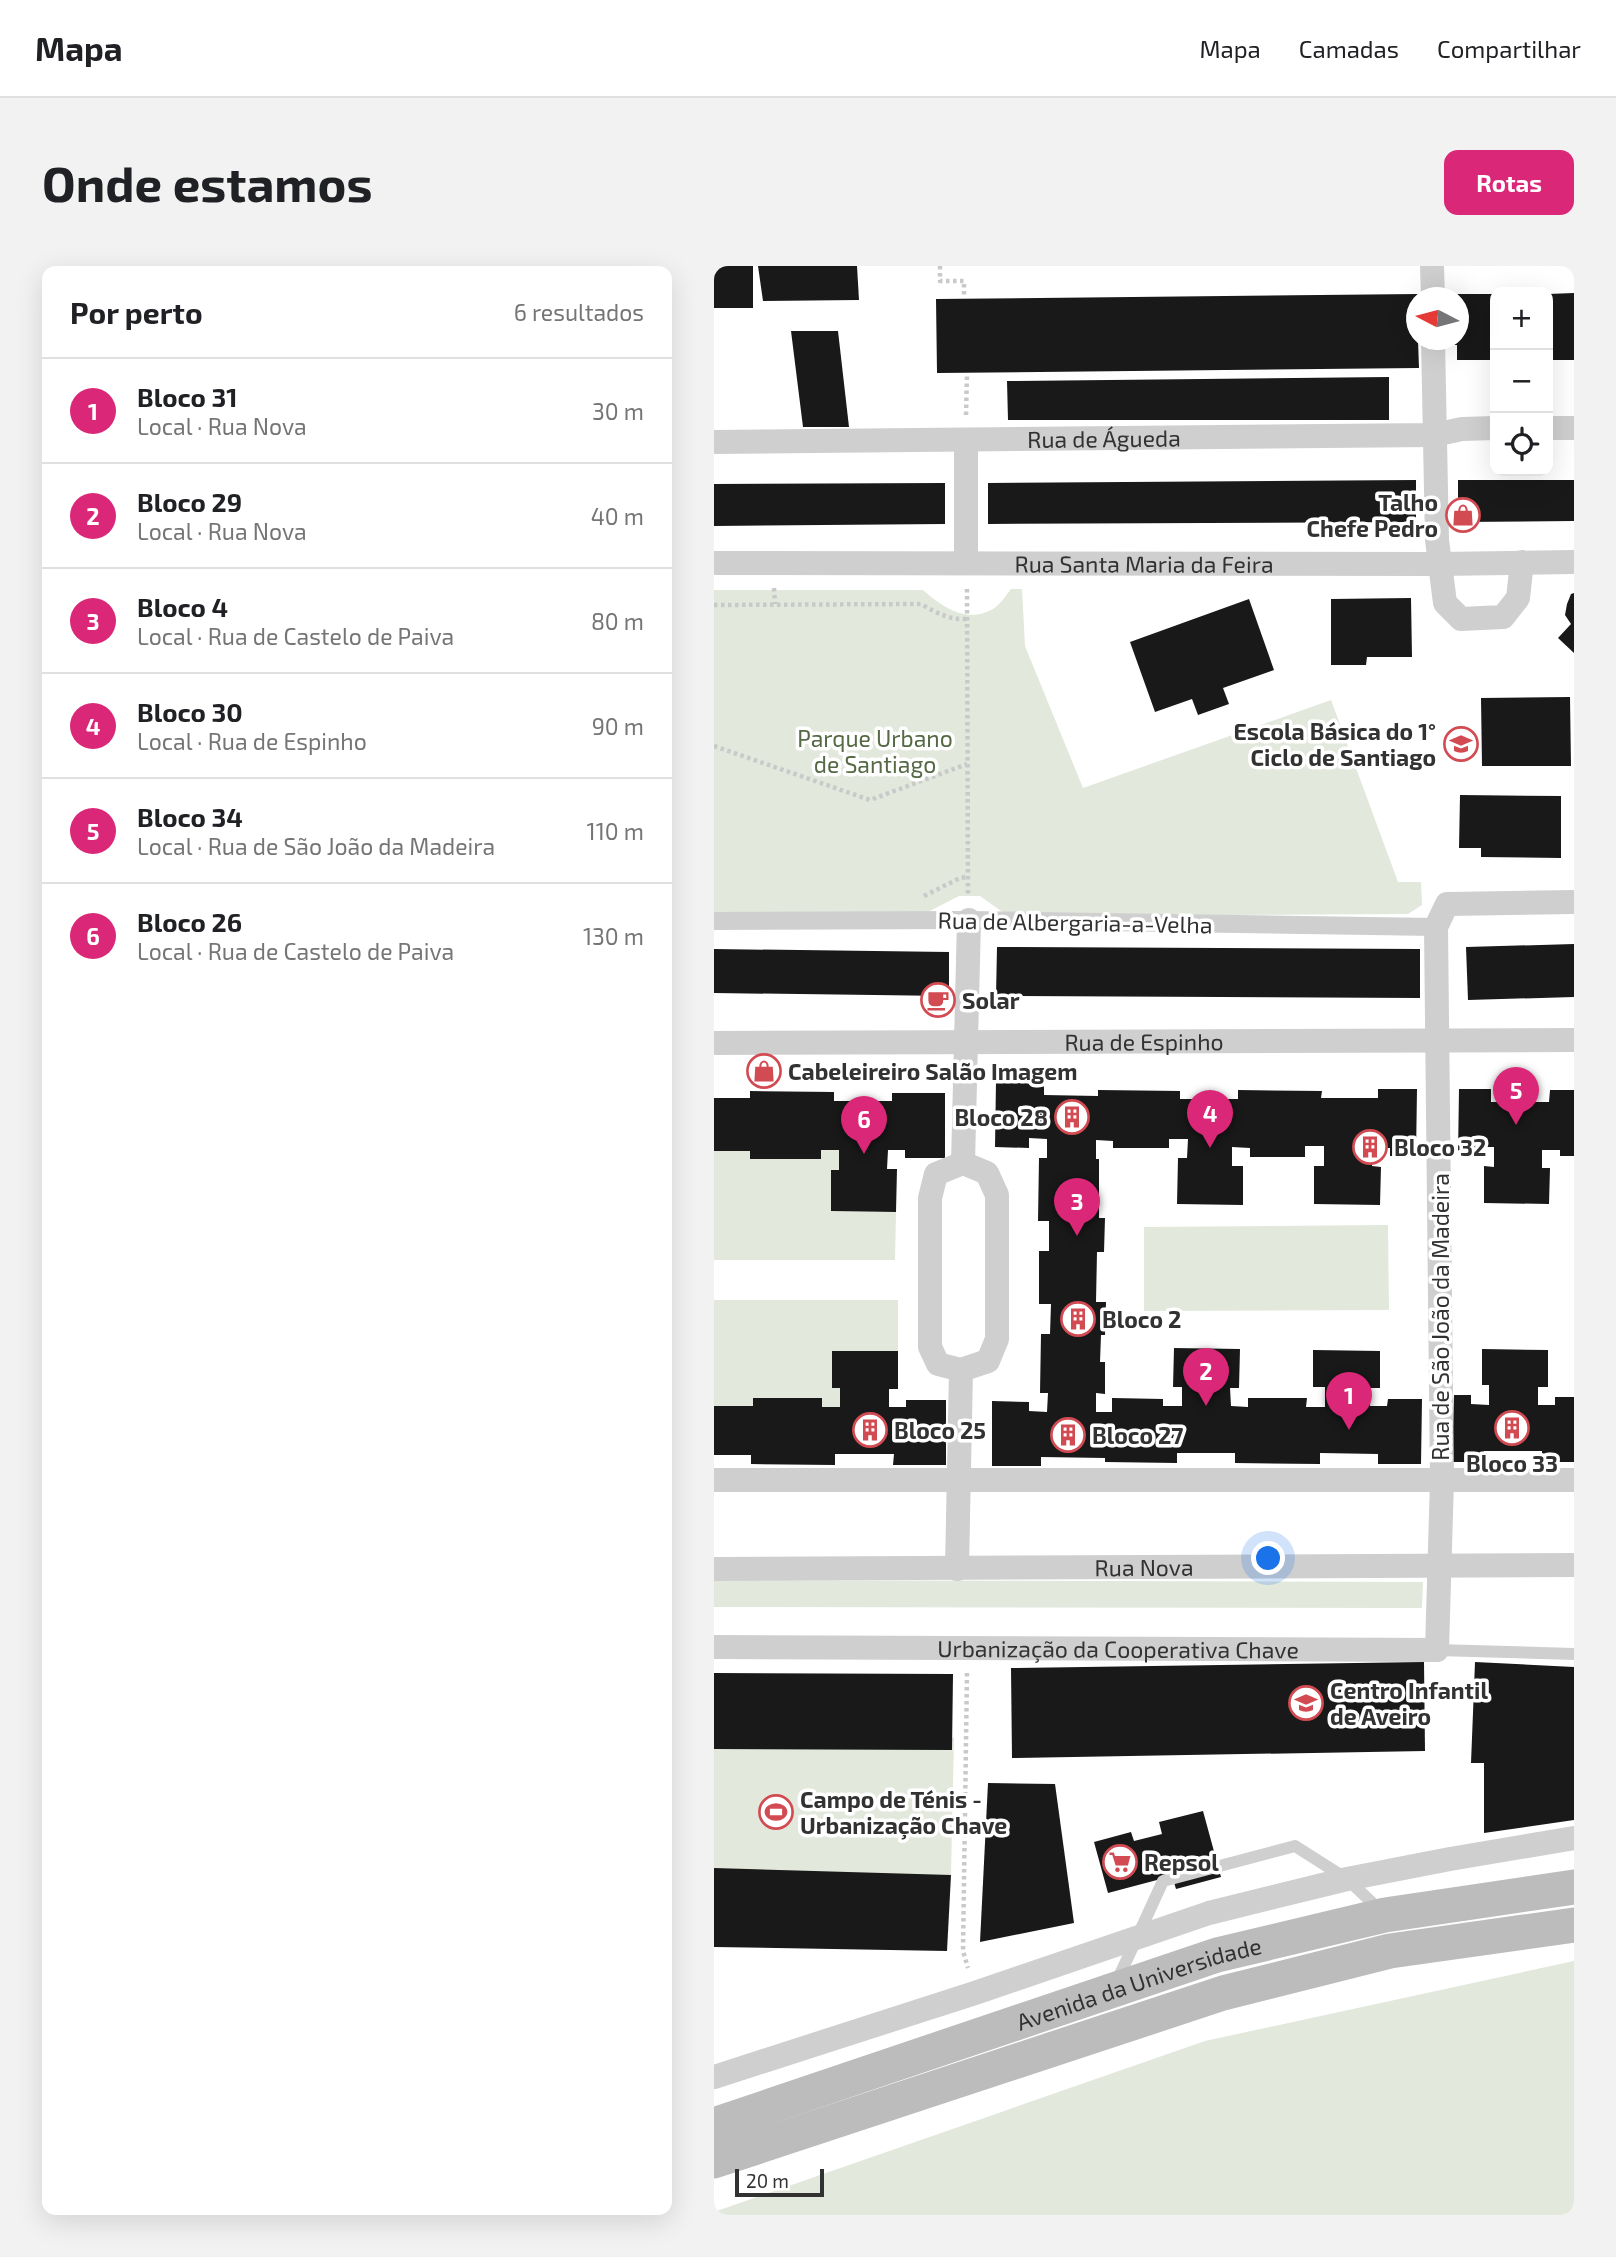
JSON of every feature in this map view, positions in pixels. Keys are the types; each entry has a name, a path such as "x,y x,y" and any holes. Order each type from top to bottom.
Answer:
{"main road":[{"name":"Avenida da Universidade","path":"714,2125 1217,1955 1385,1915 1574,1888"},
{"name":"Avenida da Universidade","path":"714,2161 1223,1993 1390,1951 1574,1925"}],"street":[{"path":"1432,266 1433,287"},
{"path":"1433,350 1440,564 1445,603 1461,619 1503,617 1518,598 1522,562"},
{"name":"Rua de Águeda","path":"714,442 1434,435 1462,429 1490,428"},
{"path":"1553,428 1574,428"},
{"path":"966,440 967,574"},
{"name":"Rua Santa Maria da Feira","path":"714,564 967,574 1574,562"},
{"name":"Rua de São João da Madeira","path":"1439,1565 1442,1480 1436,927 1447,904 1574,902"},
{"path":"962,1163 968,920"},
{"name":"Rua de Albergaria-a-Velha","path":"714,921 968,920 1436,927"},
{"name":"Rua de Espinho","path":"714,1043 966,1040 1574,1040"},
{"path":"962,1163 988,1173 997,1195 997,1339 988,1362 961,1370 938,1364 930,1347 929,1237 930,1198 936,1174 962,1163"},
{"path":"957,1569 961,1370"},
{"path":"714,1480 1574,1480"},
{"path":"1437,1650 1439,1565"},
{"name":"Rua Nova","path":"714,1569 1574,1565"},
{"name":"Urbanização da Cooperativa Chave","path":"714,1647 1437,1650"},
{"name":"Avenida da Universidade","path":"714,2077 975,1993 1209,1913 1347,1879 1574,1838"}],"lane":[{"path":"1437,1650 1574,1654"},
{"path":"1112,1992 1163,1881 1228,1862 1295,1846 1347,1879 1385,1915"}],"path":[{"path":"940,266 940,281 964,281 964,295"},
{"path":"966,440 967,374"},
{"path":"967,574 968,877"},
{"path":"774,585 775,604"},
{"path":"714,605 921,604 939,615 956,620 967,619"},
{"path":"714,746 870,800 968,764"},
{"path":"967,1648 963,1951 975,1993"}],"green space":[{"name":"Parque Urbano de Santiago","path":"1011,589 1022,589 1025,646 1083,788 1331,700 1398,882 1421,882 1422,905 1408,914 1008,916 980,896 959,896 926,913 714,915 714,590 923,590 955,612 974,615 996,607"},
{"path":"821,1150 839,1150 839,1170 831,1170 831,1211 896,1212 895,1260 714,1260 714,1151 750,1151 751,1159 820,1159"},
{"path":"1388,1225 1389,1310 1144,1311 1144,1227"},
{"path":"714,1300 898,1300 898,1351 833,1351 832,1388 840,1388 840,1407 822,1407 821,1398 754,1398 753,1406 714,1406"},
{"path":"714,1580 1423,1582 1422,1608 714,1607"},
{"path":"954,1738 951,1875 714,1875 714,1742"},
{"path":"1574,1961 1574,2215 714,2215 714,2212 1205,2041"}],"building":[{"path":"714,266 753,266 753,308 714,308"},
{"path":"758,266 857,266 859,300 763,301"},
{"path":"1574,293 1574,360 1553,360 1553,294"},
{"path":"1406,294 1406,350 1418,350 1419,368 937,373 936,299"},
{"path":"1469,294 1490,294 1490,360 1457,360 1457,350 1469,350"},
{"path":"791,331 838,331 849,427 803,427"},
{"path":"1389,377 1389,420 1008,420 1007,381"},
{"path":"1416,480 1416,522 988,524 988,483"},
{"path":"1458,480 1574,480 1574,521 1458,522"},
{"path":"945,483 945,524 714,526 714,484"},
{"path":"1574,593 1574,653 1558,638 1571,624 1565,615 1571,594"},
{"path":"1411,598 1412,657 1367,657 1366,665 1331,665 1331,599"},
{"path":"1249,599 1274,670 1223,688 1229,704 1198,715 1192,699 1155,712 1130,642"},
{"path":"1570,697 1571,766 1482,766 1481,698"},
{"path":"1460,795 1561,796 1561,858 1481,857 1481,848 1459,848"},
{"path":"1574,944 1574,997 1468,1000 1466,947"},
{"path":"997,947 1420,949 1420,998 996,996"},
{"path":"714,949 949,952 949,996 714,993"},
{"path":"996,1081 1044,1082 1044,1095 1098,1096 1098,1090 1180,1091 1180,1099 1238,1099 1238,1090 1322,1091 1321,1098 1378,1098 1378,1089 1417,1089 1416,1156 1390,1156 1390,1148 1373,1148 1372,1166 1381,1167 1380,1205 1314,1204 1314,1166 1324,1166 1324,1146 1305,1146 1305,1157 1250,1157 1250,1148 1232,1147 1232,1166 1243,1166 1243,1205 1177,1204 1178,1158 1187,1158 1188,1139 1169,1139 1169,1148 1113,1148 1113,1141 1096,1140 1096,1159 1099,1159 1099,1218 1105,1218 1104,1252 1097,1252 1096,1302 1106,1302 1105,1335 1101,1335 1100,1362 1105,1362 1105,1394 1096,1393 1096,1412 1112,1412 1112,1398 1163,1399 1163,1406 1182,1406 1182,1387 1173,1387 1174,1348 1240,1349 1239,1388 1230,1388 1231,1406 1248,1407 1248,1398 1307,1398 1306,1407 1325,1407 1325,1387 1313,1387 1313,1350 1380,1351 1380,1388 1370,1388 1370,1406 1387,1406 1388,1399 1422,1399 1421,1464 1378,1464 1378,1454 1320,1453 1320,1464 1235,1463 1235,1453 1177,1453 1177,1463 1105,1462 1105,1458 1041,1457 1041,1466 992,1466 992,1401 1029,1402 1029,1411 1047,1412 1048,1393 1040,1393 1041,1334 1050,1334 1051,1304 1039,1304 1039,1251 1049,1251 1049,1221 1038,1221 1039,1158 1047,1158 1047,1139 1029,1138 1029,1148 995,1147"},
{"path":"1459,1089 1491,1089 1491,1102 1549,1102 1550,1090 1574,1090 1574,1156 1560,1156 1560,1150 1542,1150 1542,1168 1550,1168 1549,1204 1484,1203 1484,1166 1494,1167 1494,1147 1476,1147 1475,1156 1458,1156"},
{"path":"750,1091 834,1092 834,1101 892,1101 892,1093 945,1093 945,1158 905,1158 905,1150 888,1150 887,1169 897,1169 896,1212 831,1211 831,1170 839,1170 839,1150 821,1150 821,1159 750,1159 750,1151 714,1151 714,1098 750,1098"},
{"name":"Bloco 33","path":"1482,1349 1548,1350 1548,1387 1538,1387 1538,1405 1555,1405 1555,1397 1574,1397 1574,1462 1542,1462 1542,1451 1484,1451 1484,1462 1452,1462 1454,1395 1471,1395 1471,1404 1489,1405 1489,1385 1482,1385"},
{"name":"Bloco 25","path":"832,1351 898,1351 898,1389 889,1389 889,1407 906,1407 906,1400 946,1400 946,1465 893,1465 894,1454 835,1454 835,1465 751,1464 751,1455 714,1455 714,1406 753,1406 753,1398 822,1398 822,1407 840,1407 840,1388 832,1388"},
{"path":"1424,1662 1425,1751 1012,1758 1011,1668"},
{"path":"1475,1662 1574,1667 1574,1820 1484,1833 1484,1763 1471,1763"},
{"path":"714,1673 953,1674 952,1750 714,1749"},
{"path":"988,1783 1055,1784 1074,1923 980,1942"},
{"path":"1203,1811 1221,1877 1176,1889 1172,1876 1108,1893 1094,1842 1131,1832 1134,1841 1162,1834 1159,1822"},
{"path":"714,1868 951,1875 947,1951 714,1947"}],"place":[{"name":"Talho Chefe Pedro","path":"1463,515"},
{"name":"Escola Básica do 1° Ciclo de Santiago","path":"1461,744"},
{"name":"Solar","path":"938,1000"},
{"name":"Cabeleireiro Salão Imagem","path":"764,1071"},
{"name":"Bloco 28","path":"1072,1117"},
{"name":"Bloco 34","path":"1516,1125"},
{"name":"Bloco 32","path":"1370,1147"},
{"name":"Bloco 30","path":"1210,1148"},
{"name":"Bloco 26","path":"864,1154"},
{"name":"Bloco 4","path":"1077,1236"},
{"name":"Bloco 2","path":"1078,1319"},
{"name":"Bloco 29","path":"1206,1406"},
{"name":"Bloco 33","path":"1512,1428"},
{"name":"Bloco 25","path":"870,1430"},
{"name":"Bloco 31","path":"1349,1430"},
{"name":"Bloco 27","path":"1068,1435"},
{"name":"Centro Infantil de Aveiro","path":"1306,1703"},
{"name":"Campo de Ténis - Urbanização Chave","path":"776,1812"},
{"name":"Repsol","path":"1120,1862"}]}
